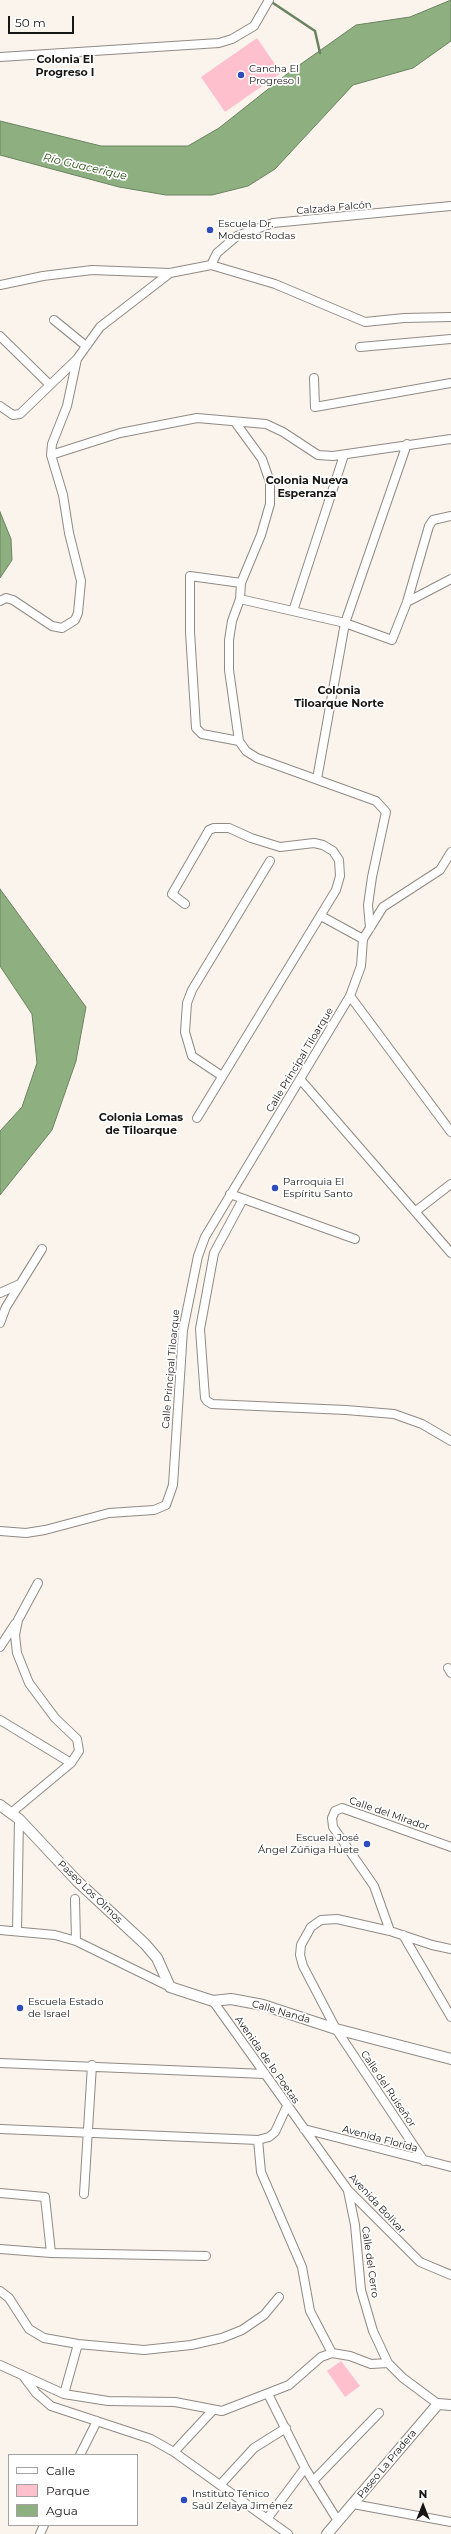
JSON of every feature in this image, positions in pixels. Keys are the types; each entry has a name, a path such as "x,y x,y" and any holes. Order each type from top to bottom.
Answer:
{"street":[{"path":"0,57 219,43 232,39 254,26 267,3"},
{"name":"Calzada Falcón","path":"211,265 217,253 237,236 266,225 451,206"},
{"path":"0,285 42,276 92,270 170,273 211,265 275,284 365,322 404,318 451,317"},
{"path":"0,406 13,415 20,414 77,359 100,327 170,273"},
{"path":"54,320 86,346"},
{"path":"0,336 50,385"},
{"path":"360,347 451,338"},
{"path":"0,601 6,598 13,600 52,626 62,628 75,620 78,613 81,581 69,533 63,495 51,455 52,444 67,406 77,359"},
{"path":"314,378 314,406 451,383"},
{"path":"51,455 120,433 197,418 266,424 283,432 318,455 344,455 407,444 451,439"},
{"path":"235,422 262,459 270,482 268,510 261,534 240,584 240,599 232,621 228,655 239,741 246,751 257,758 376,802 386,812 372,878 368,905 370,928"},
{"path":"317,779 345,623 407,444"},
{"path":"293,611 344,455"},
{"path":"240,599 345,623 392,640 406,602 429,526 433,520 451,516"},
{"path":"239,741 202,734 196,728 190,632 190,576 240,584"},
{"path":"406,602 451,579"},
{"path":"185,904 172,894 209,830 220,827 280,847 314,843 323,845 333,851 338,860 340,876 336,890 197,1118"},
{"path":"321,916 363,939 383,907 440,870 451,852"},
{"path":"222,1076 192,1056 185,1032 187,1003 192,990 270,861"},
{"name":"Calle Principal Tiloarque","path":"0,1531 26,1533 45,1530 109,1513 154,1510 166,1505 174,1485 183,1330 190,1287 198,1256 205,1237 230,1194 350,996 361,966 363,939"},
{"path":"350,996 451,1132"},
{"path":"300,1079 451,1253"},
{"path":"416,1211 451,1184"},
{"path":"230,1194 355,1238"},
{"path":"243,1199 214,1253 200,1329 205,1398 207,1401 212,1404 346,1410 394,1414 422,1424 451,1441"},
{"path":"0,1323 20,1284 42,1249"},
{"path":"0,1293 20,1284"},
{"path":"0,1647 18,1620 38,1583"},
{"path":"17,1931 15,1816 71,1763 80,1746 77,1739 55,1718 29,1683 17,1653 15,1635 18,1620"},
{"path":"0,1720 71,1763"},
{"name":"Paseo Los Olmos","path":"0,1805 15,1816 77,1881 145,1944 157,1958 170,1987"},
{"name":"Calle del Mirador","path":"390,1930 374,1886 333,1827 332,1818 335,1811 342,1808 451,1846"},
{"path":"76,1899 76,1941"},
{"name":"Calle del Ruiseñor","path":"424,2160 336,2029 300,1955 301,1945 311,1927 320,1920 337,1919 390,1930 451,1949"},
{"name":"Calle Nanda","path":"0,1930 54,1935 76,1941 170,1987 213,2001 231,1999 263,2005 336,2029 451,2059"},
{"path":"403,1935 451,2017"},
{"name":"Avenida de lo Poetas","path":"213,2001 304,2129"},
{"path":"0,2063 92,2065 265,2074"},
{"path":"84,2194 92,2065"},
{"path":"0,2129 87,2134 258,2140 269,2137 275,2132 287,2106"},
{"name":"Avenida Florida","path":"304,2129 451,2167"},
{"name":"Avenida Bolívar","path":"304,2129 348,2190 420,2262 451,2275"},
{"path":"258,2140 261,2172 302,2267 310,2311 332,2353"},
{"name":"Calle del Cerro","path":"348,2190 355,2224 361,2290 373,2331 388,2363 403,2378 438,2404"},
{"path":"0,2193 45,2197 51,2253"},
{"path":"0,2249 51,2253 206,2256"},
{"path":"0,2291 9,2298 29,2329 44,2338 78,2344 144,2350 191,2345 222,2338 247,2328 264,2315 279,2297"},
{"path":"64,2394 78,2344"},
{"path":"0,2365 14,2370 24,2377 64,2394 108,2401 176,2402 196,2404 213,2410 222,2411 289,2385 321,2357 332,2353 350,2356 371,2364 388,2363"},
{"path":"24,2377 36,2393 51,2406 151,2439 174,2452 288,2534"},
{"path":"268,2394 305,2468 338,2521"},
{"path":"438,2404 451,2405"},
{"name":"Paseo La Pradera","path":"326,2534 438,2404"},
{"path":"174,2452 213,2410"},
{"path":"313,2481 379,2413"},
{"path":"80,2454 97,2421"},
{"path":"220,2485 254,2448 286,2428"},
{"path":"267,2518 305,2468"},
{"path":"353,2504 451,2522"}],"green space":[{"name":"Cancha El Progreso I","path":"257,38 281,73 225,112 201,77"},
{"path":"341,2361 360,2386 345,2397 327,2371"}],"water":[{"name":"Río Guacerique","path":"451,0 451,41 413,68 353,85 275,169 248,186 212,195 166,195 119,187 0,155 0,121 101,146 188,146 219,128 291,71 356,25 410,17"},
{"path":"0,512 11,539 12,560 0,578"},
{"path":"0,889 86,1007 76,1061 52,1130 0,1195 0,1131 22,1107 37,1063 32,1014 0,966"}],"waterway":[{"path":"270,1 315,31 320,53"}],"place":[{"name":"Cancha El Progreso I","path":"241,75"},
{"name":"Escuela Dr. Modesto Rodas","path":"210,230"},
{"name":"Parroquia El Espíritu Santo","path":"275,1188"},
{"name":"Escuela José Ángel Zúñiga Huete","path":"367,1844"},
{"name":"Escuela Estado de Israel","path":"20,2008"},
{"name":"Instituto Ténico Saúl Zelaya Jiménez","path":"184,2500"}],"district":[{"name":"Colonia El Progreso I","path":"65,66"},
{"name":"Colonia Nueva Esperanza","path":"307,487"},
{"name":"Colonia Tiloarque Norte","path":"339,697"},
{"name":"Colonia Lomas de Tiloarque","path":"141,1124"}]}
